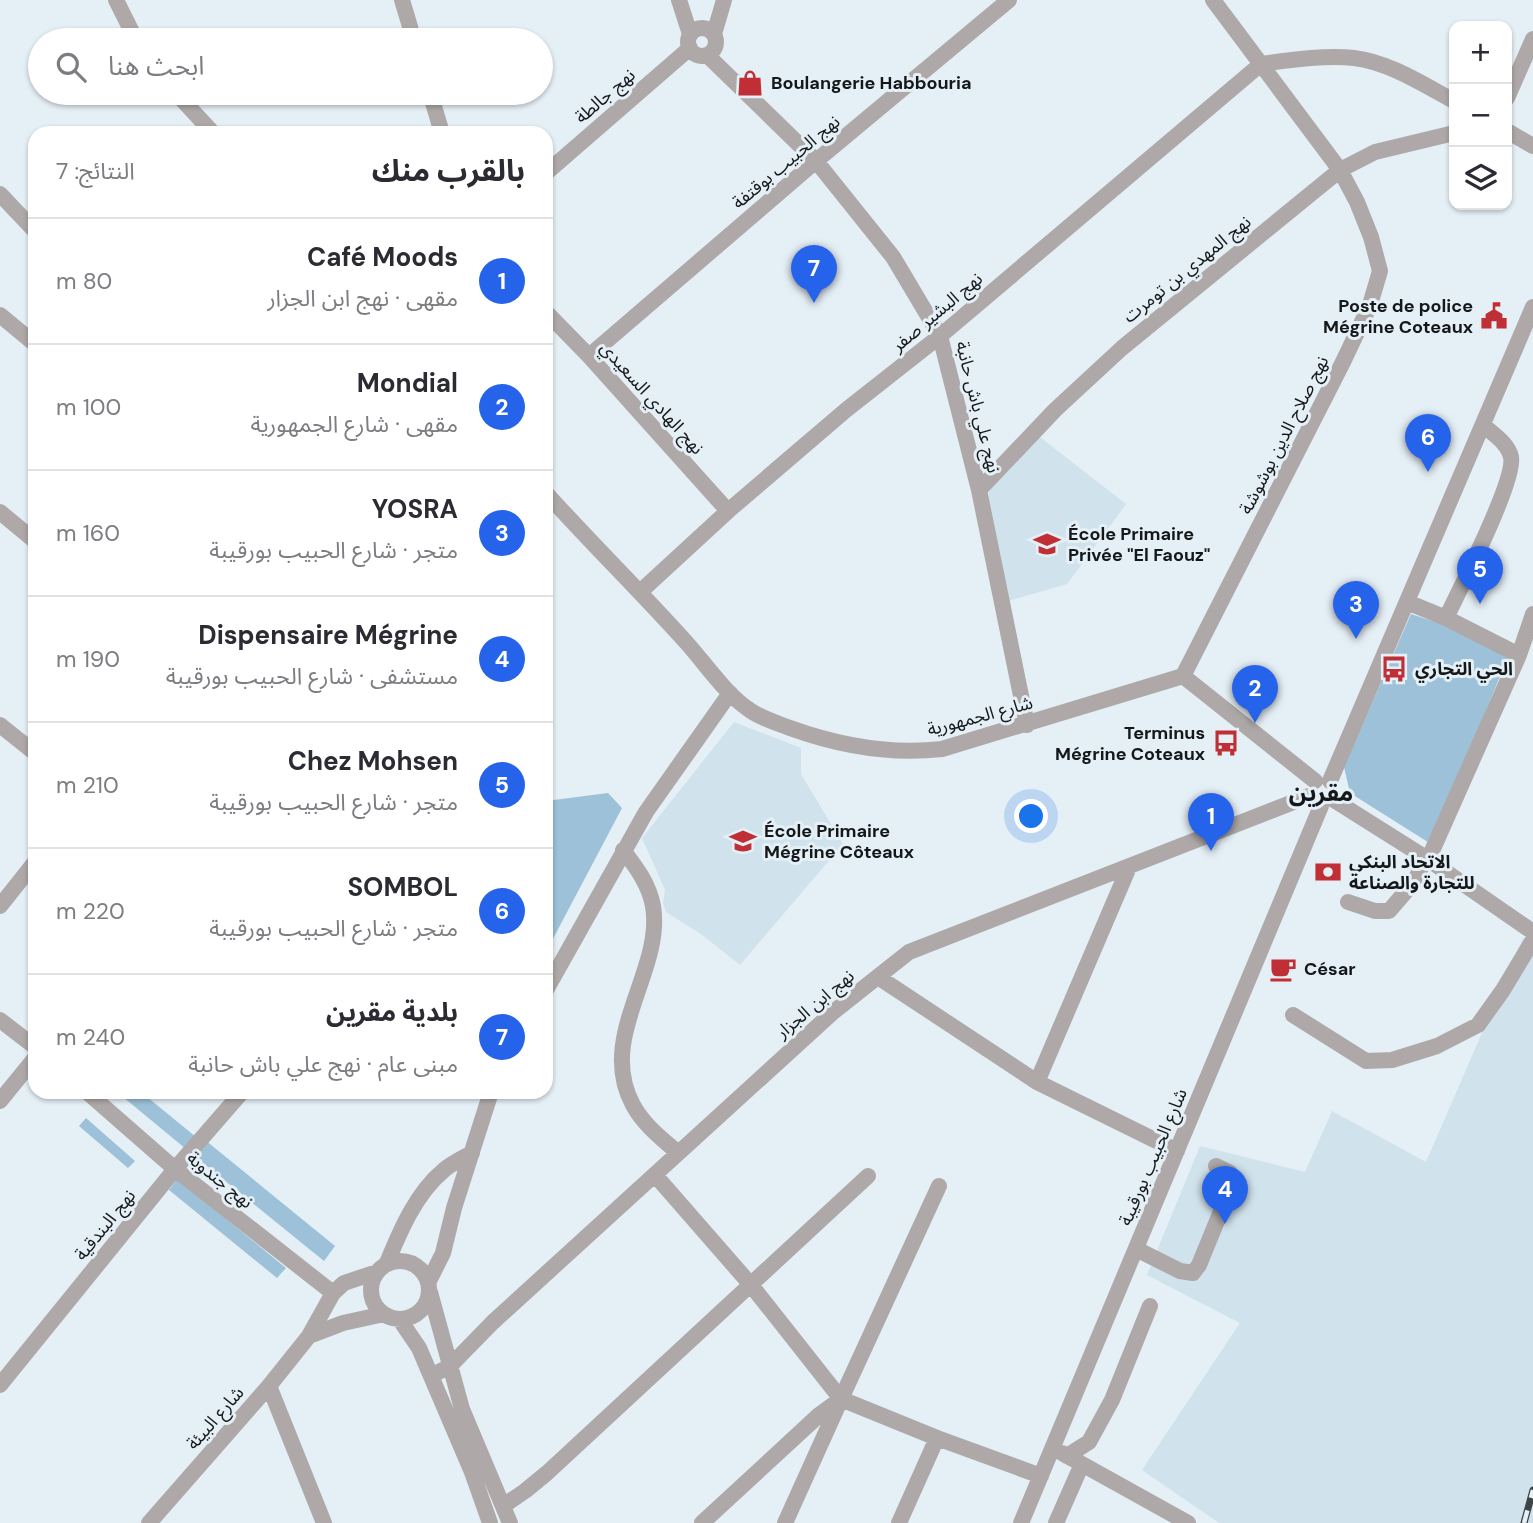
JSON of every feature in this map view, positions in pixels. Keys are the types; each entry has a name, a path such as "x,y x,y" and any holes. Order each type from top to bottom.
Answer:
{"street":[{"path":"116,0 130,28"},
{"path":"402,0 410,28"},
{"path":"679,0 690,41 697,55 707,55 715,46 714,34 724,0"},
{"name":"نهج الحبيب بوقتفة","path":"589,356 1009,0"},
{"name":"نهج صلاح الدين بوشوشة","path":"1183,676 1370,305 1380,271 1371,237 1340,170 1213,0"},
{"path":"690,41 700,27 714,34"},
{"path":"1512,87 1533,39"},
{"name":"نهج جالطة","path":"553,167 690,41"},
{"name":"نهج علي باش حانبة","path":"707,55 816,161 893,257 940,336 979,490 1027,724"},
{"path":"1261,64 1321,58 1355,58 1394,71 1449,98"},
{"name":"نهج البشير صفر","path":"640,592 728,511 846,410 940,336 1261,64"},
{"path":"187,105 207,126"},
{"path":"434,105 440,126"},
{"name":"نهج المهدي بن تومرت","path":"979,490 1055,410 1122,348 1340,170 1375,152 1449,134"},
{"path":"1512,134 1533,146"},
{"path":"0,194 28,224"},
{"name":"شارع الحبيب بورقيبة","path":"1021,1523 1041,1476 1067,1456 1136,1249 1322,793 1533,307"},
{"path":"0,315 28,338"},
{"name":"نهج الهادي السعيدي","path":"553,319 728,511"},
{"path":"1446,618 1486,533 1511,471 1511,458 1506,445 1483,425"},
{"name":"شارع الجمهورية","path":"553,500 730,693 749,710 765,719 823,740 885,751 942,749 1183,676"},
{"path":"0,512 28,535"},
{"path":"1407,602 1446,618 1519,655"},
{"path":"1348,902 1376,911 1389,911 1414,882 1427,859 1519,655 1533,614"},
{"path":"1183,676 1322,793 1427,859 1533,932"},
{"path":"553,977 652,803 730,693"},
{"path":"0,725 28,747"},
{"name":"نهج ابن الجزار","path":"431,1376 450,1366 493,1322 832,1013 909,952 1322,793"},
{"path":"623,850 643,877 653,906 653,932 622,1049 624,1083 632,1105 643,1121 677,1152"},
{"path":"1037,1082 1129,867"},
{"path":"0,906 28,871"},
{"path":"1293,1015 1366,1060 1392,1059 1437,1046 1478,1025 1533,940"},
{"path":"878,977 1037,1082 1177,1152"},
{"path":"0,1020 28,1042"},
{"path":"0,1101 28,1067"},
{"name":"نهج جندوبة","path":"95,1099 176,1169 333,1293"},
{"name":"نهج البندقية","path":"0,1385 236,1099"},
{"path":"309,1336 343,1323 418,1313 424,1308 429,1286 443,1253 486,1099"},
{"path":"472,1153 444,1170 433,1181 402,1228 372,1282 371,1293 375,1304 392,1317 419,1348 472,1472 490,1523"},
{"path":"1136,1249 1180,1271 1193,1273 1199,1265 1233,1182 1230,1173 1216,1166"},
{"path":"655,1175 751,1285 841,1399 1041,1476"},
{"path":"502,1506 547,1473 868,1176"},
{"path":"785,1523 939,1186"},
{"path":"333,1293 344,1283 399,1260 412,1262 422,1270 429,1286 462,1409 510,1523"},
{"name":"شارع البيئة","path":"154,1520 309,1336 333,1293"},
{"path":"1056,1523 1067,1456 1089,1442 1112,1399 1150,1306"},
{"path":"269,1386 324,1523"},
{"path":"702,1523 819,1415 841,1399"},
{"path":"899,1523 937,1438"},
{"path":"1067,1456 1167,1517 1188,1523"}],"shaded area":[{"name":"École Primaire Privée \"El Faouz\"","path":"1036,434 1126,504 1067,584 1008,601 988,497 990,486"},
{"path":"1411,614 1512,647 1431,844 1350,793 1344,767"},
{"name":"École Primaire Mégrine Côteaux","path":"734,722 801,748 801,774 843,844 740,965 701,934 666,912 663,903 665,890 642,838"},
{"path":"608,793 622,808 553,939 553,800"},
{"path":"1523,938 1533,944 1533,1523 1219,1523 1142,1470 1240,1323 1147,1275 1200,1146 1305,1172 1332,1111 1426,1162"},
{"path":"125,1099 150,1099 196,1137 186,1149"},
{"path":"86,1118 135,1161 128,1168 79,1126"},
{"path":"205,1140 335,1246 324,1261 193,1155"},
{"path":"177,1179 286,1268 277,1278 169,1190"}],"railway":[{"path":"1524,1523 1533,1490"}],"place":[{"name":"Boulangerie Habbouria","path":"750,83"},
{"name":"بلدية مقرين","path":"814,303"},
{"name":"Poste de police Mégrine Coteaux","path":"1494,316"},
{"name":"SOMBOL","path":"1428,472"},
{"name":"École Primaire Privée \"El Faouz\"","path":"1047,544"},
{"name":"Chez Mohsen","path":"1480,604"},
{"name":"YOSRA","path":"1356,639"},
{"name":"الحي التجاري","path":"1394,669"},
{"name":"Mondial","path":"1255,723"},
{"name":"Terminus Mégrine Coteaux","path":"1226,743"},
{"name":"École Primaire Mégrine Côteaux","path":"743,841"},
{"name":"Café Moods","path":"1211,851"},
{"name":"الاتحاد البنكي للتجارة والصناعة","path":"1328,872"},
{"name":"César","path":"1283,969"},
{"name":"Dispensaire Mégrine","path":"1225,1224"}],"district":[{"name":"مقرين","path":"1321,793"}]}
